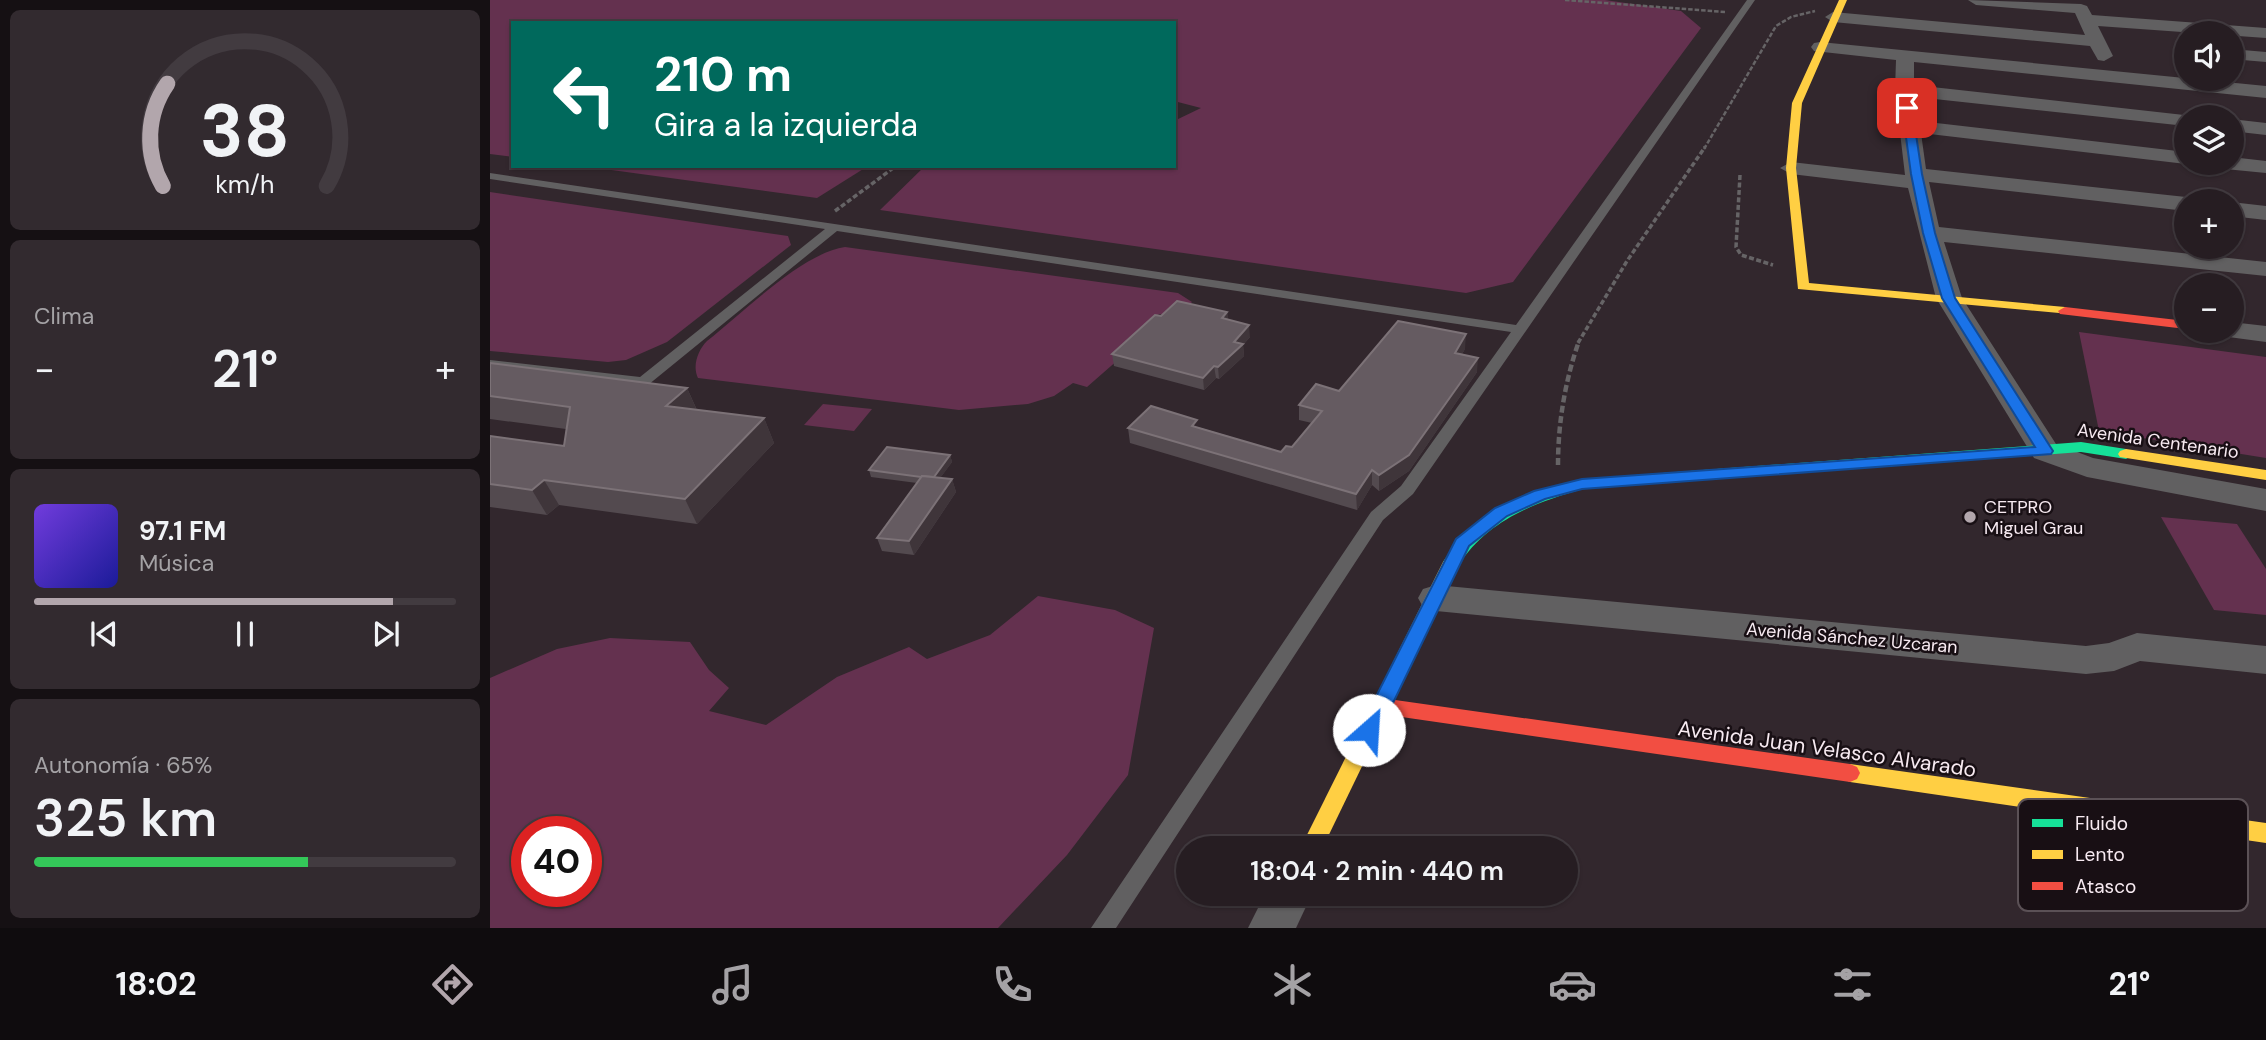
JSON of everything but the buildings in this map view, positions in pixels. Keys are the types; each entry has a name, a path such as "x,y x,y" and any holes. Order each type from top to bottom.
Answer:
{"street":[{"path":"1891,0 1892,23"},
{"path":"1966,0 1973,30"},
{"path":"1976,0 2048,3 2081,9 2113,77"},
{"path":"2048,3 2062,38"},
{"path":"2127,5 2128,17 2133,24"},
{"path":"2097,41 1892,23 1839,8 1797,103 1791,168 1803,286 1949,298 2174,324"},
{"path":"2209,13 2216,21"},
{"path":"2087,20 2133,24 2174,32"},
{"path":"2244,31 2266,33"},
{"path":"1820,47 2174,81"},
{"path":"2244,55 2266,57"},
{"path":"1905,57 1905,90 1917,179 1929,233 1949,298 2045,451 2087,467 2266,500"},
{"path":"2075,73 2129,197"},
{"path":"2244,89 2266,92"},
{"path":"1905,90 2174,119"},
{"path":"1910,126 2174,157"},
{"path":"2244,126 2266,129"},
{"path":"2244,165 2266,167"},
{"path":"1791,168 2174,203"},
{"path":"2244,210 2266,213"},
{"path":"1929,233 2266,268"},
{"path":"2244,331 2266,334"},
{"name":"Avenida Centenario","path":"1317,836 1462,543 1501,512 1582,484 2081,447 2266,475"},
{"name":"Avenida Sánchez Uzcaran","path":"1436,598 2086,660 2114,657 2137,647 2266,660"},
{"name":"Avenida Juan Velasco Alvarado","path":"1381,706 2029,799"},
{"name":"Avenida Juan Velasco Alvarado","path":"2248,830 2266,833"}],"lane":[{"path":"1103,928 1377,516 1407,490 1751,0"},
{"path":"490,176 1519,329"},
{"path":"490,364 643,382 833,229"}],"path":[{"path":"1565,0 1741,14"},
{"path":"1559,490 1558,430 1568,376 1578,342 1627,261 1698,160 1776,26 1791,17 1839,8"},
{"path":"814,226 893,168"},
{"path":"1740,175 1736,247 1741,255 1755,261 1801,271"}],"shaded area":[{"path":"490,0 1605,0 1681,11 1701,28 1513,282 1466,293 880,210 923,168 1176,168 1176,120 1201,108 1176,102 1176,21 511,21 511,157 490,154"},
{"path":"597,168 865,168 817,198"},
{"path":"490,192 788,236 791,245 667,342 626,360 608,362 490,351"},
{"path":"845,247 1178,293 1192,302 1177,314 1159,314 1129,342 1135,345 1087,387 1073,383 1054,396 1028,404 959,410 698,378 697,358 707,341 792,272 810,260"},
{"path":"2079,332 2266,357 2266,458 2099,431"},
{"path":"823,404 872,409 854,431 804,425"},
{"path":"2161,517 2237,524 2266,569 2266,615 2214,610"},
{"path":"1038,596 1115,610 1154,628 1128,775 1067,855 998,928 490,928 490,678 557,649 610,638 690,642 709,670 729,688 709,711 766,725 837,677 909,647 927,659 990,635"}],"traffic: fast":[{"path":"1452,562 1475,532 1491,521 1526,502 1582,484 2081,447 2126,454"}],"traffic: slow":[{"path":"1843,0 1797,103 1791,168 1803,286 2065,311"},
{"path":"2126,454 2266,475"},
{"path":"1317,836 1452,562"},
{"path":"1850,773 2030,799"},
{"path":"2248,830 2266,833"}],"traffic: jam":[{"path":"2065,311 2174,324"},
{"path":"1381,706 1850,773"}],"place":[{"name":"CETPRO Miguel Grau","path":"1970,517"}],"route":[{"path":"1369,730 1462,543 1501,512 1540,495 1582,484 2045,451 1949,298 1929,233 1916,174 1907,108"}]}
